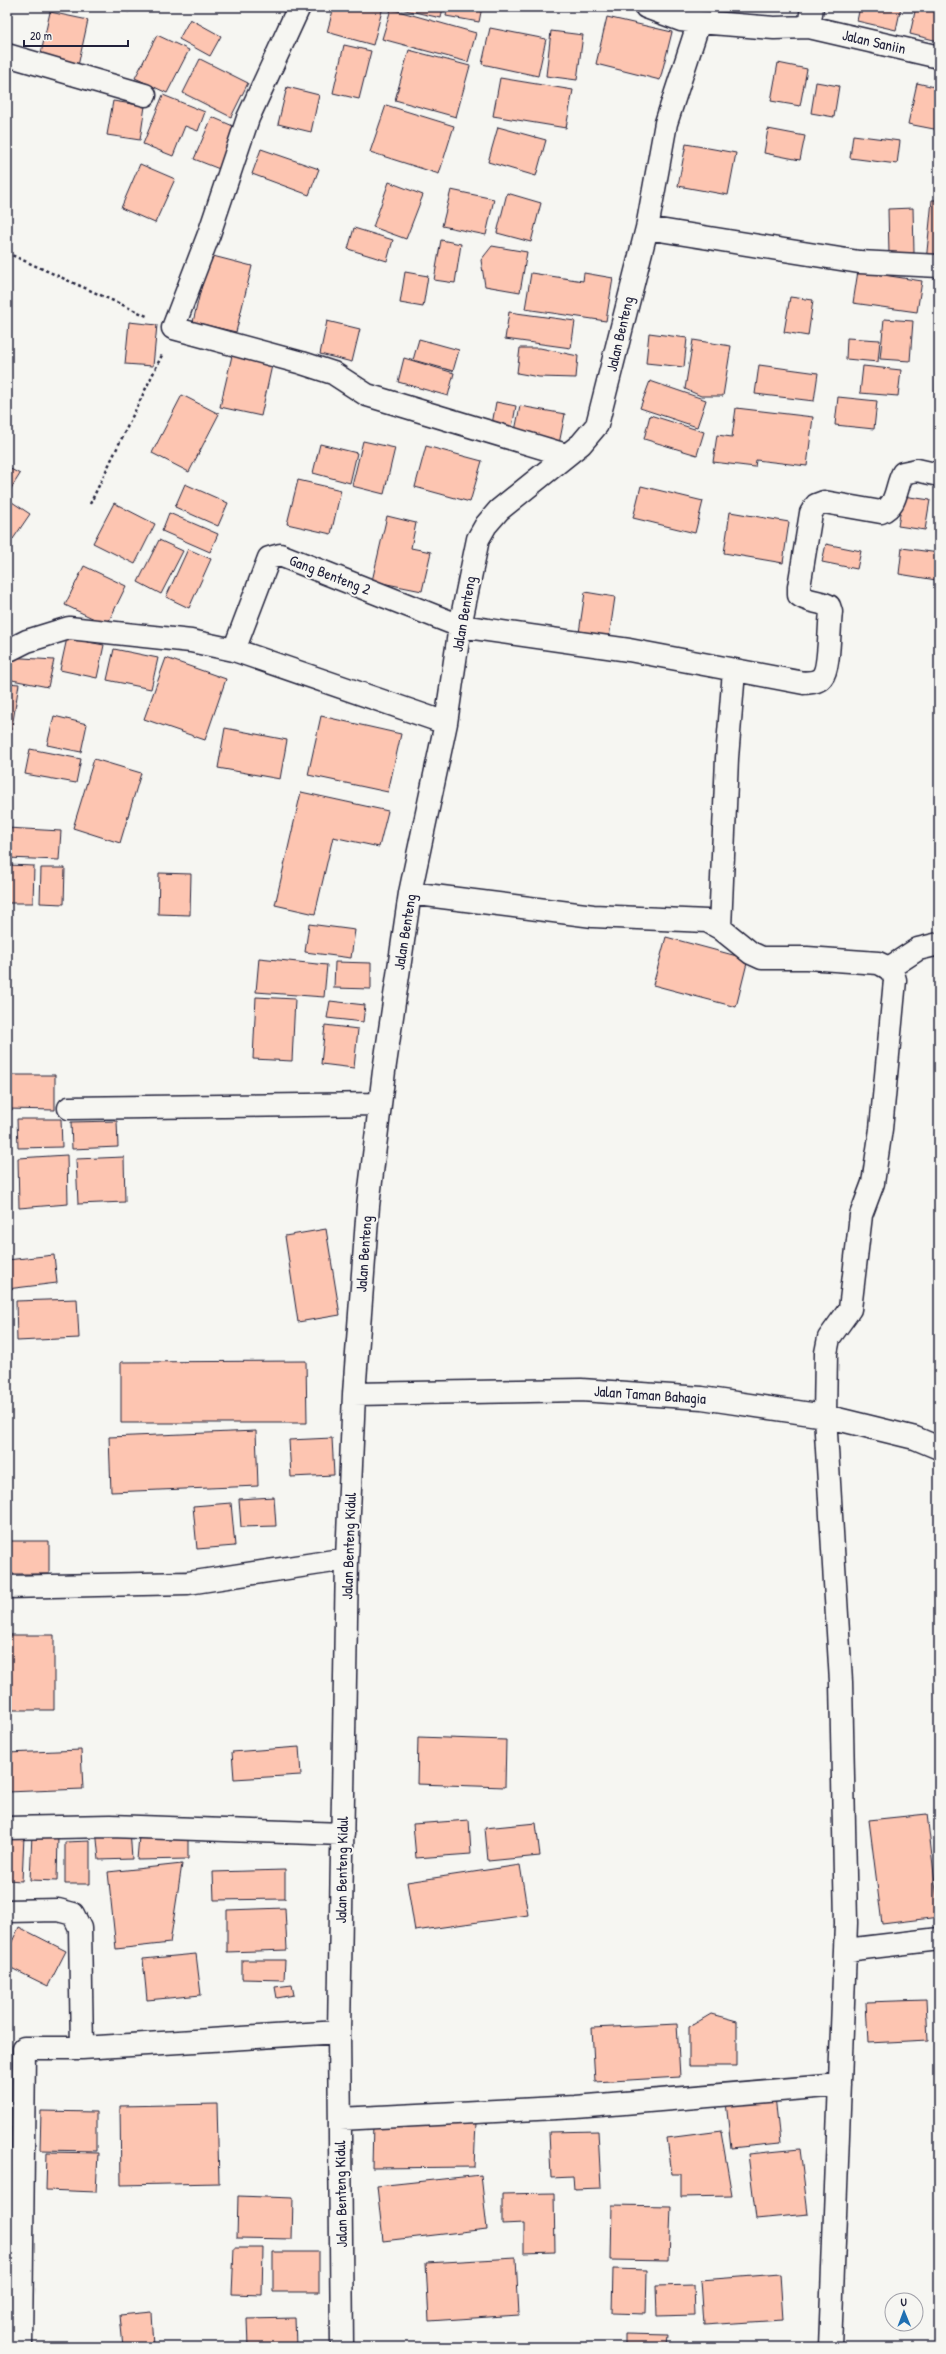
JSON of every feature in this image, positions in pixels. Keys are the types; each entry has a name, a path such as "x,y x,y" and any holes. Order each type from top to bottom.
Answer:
{"street":[{"path":"299,7 248,118 209,234 173,328 333,373 367,395 566,455"},
{"path":"646,7 681,20 774,28 810,17"},
{"name":"Jalan Saniin","path":"810,17 939,57"},
{"name":"Jalan Benteng","path":"354,1394 368,1206 380,1104 410,893 446,723 460,626 478,539 486,525 499,510 581,444 597,425 647,228 666,123 700,22"},
{"path":"7,55 144,95"},
{"path":"647,228 859,262 939,266"},
{"path":"460,626 629,650 734,671 804,682 816,682 823,676 827,661 830,612 829,606 803,598 799,595 808,527 816,505 824,502 881,512 888,509 893,503 903,474 917,470 939,475"},
{"name":"Gang Benteng 2","path":"234,650 269,558 280,555 460,626"},
{"path":"7,651 27,640 69,628 191,640 234,650 446,723"},
{"path":"720,928 727,758 734,671"},
{"path":"410,893 593,916 707,921 720,928 741,946 762,958 807,958 878,963 889,968 894,974 895,980 881,1129 873,1183 860,1215 850,1309 830,1338 826,1353 825,1416 841,1682 846,1950 830,2347"},
{"path":"889,968 918,949 939,944"},
{"path":"70,1108 380,1104"},
{"name":"Jalan Taman Bahagia","path":"354,1394 582,1390 702,1398 825,1416 915,1438 939,1448"},
{"name":"Jalan Benteng Kidul","path":"342,2347 339,2032 348,1559 354,1394"},
{"path":"7,1586 188,1583 348,1559"},
{"path":"7,1828 111,1826 343,1834"},
{"path":"7,1912 58,1910 73,1914 80,1928 82,2048"},
{"path":"846,1950 939,1939"},
{"path":"21,2347 15,2195 16,2047 82,2048 339,2032"},
{"path":"340,2119 576,2107 840,2086"}],"path":[{"path":"7,253 173,328 149,386 90,504"}],"building":[{"path":"107,7 131,7 129,12"},
{"path":"334,7 383,7 373,45 327,32"},
{"path":"392,7 443,7 441,18"},
{"path":"448,7 482,7 479,22 446,16"},
{"path":"661,7 703,7 702,15"},
{"path":"860,7 901,7 896,30 857,21"},
{"path":"916,7 939,7 938,41 910,34"},
{"path":"391,9 476,33 468,62 382,39"},
{"path":"50,12 88,20 78,66 40,58"},
{"path":"607,17 672,32 660,80 596,64"},
{"path":"190,19 221,36 210,56 179,39"},
{"path":"490,28 546,39 538,76 482,64"},
{"path":"551,31 583,35 577,80 546,76"},
{"path":"157,35 189,50 167,93 135,78"},
{"path":"344,45 371,51 359,99 333,93"},
{"path":"409,50 470,66 456,117 395,100"},
{"path":"200,59 248,83 231,117 183,93"},
{"path":"778,63 807,69 800,106 771,101"},
{"path":"500,78 573,90 566,128 493,116"},
{"path":"816,82 839,86 834,117 811,113"},
{"path":"917,83 939,88 939,130 908,124"},
{"path":"287,87 319,95 311,132 278,124"},
{"path":"163,95 205,112 198,131 185,126 173,156 143,144"},
{"path":"113,101 145,106 140,140 107,135"},
{"path":"386,105 454,126 439,174 370,152"},
{"path":"212,117 240,129 222,170 194,159"},
{"path":"498,127 546,140 536,176 488,162"},
{"path":"768,129 805,136 800,160 764,153"},
{"path":"853,135 900,141 897,164 850,158"},
{"path":"686,144 736,153 728,195 678,186"},
{"path":"261,149 319,169 309,195 252,174"},
{"path":"140,164 175,179 155,223 121,208"},
{"path":"389,182 423,195 406,239 373,227"},
{"path":"451,190 494,199 486,235 442,226"},
{"path":"507,193 541,203 531,242 497,233"},
{"path":"932,200 939,200 939,263 926,262"},
{"path":"913,208 914,253 889,254 888,209"},
{"path":"354,228 393,240 387,261 348,249"},
{"path":"441,240 461,244 455,283 434,280"},
{"path":"492,246 527,252 520,292 485,286 481,260"},
{"path":"209,255 252,266 236,332 193,322"},
{"path":"858,271 922,281 917,312 853,303"},
{"path":"405,272 428,276 423,307 400,303"},
{"path":"531,273 583,281 584,273 613,278 606,321 525,309"},
{"path":"790,297 813,300 808,336 784,332"},
{"path":"509,312 575,321 571,348 505,339"},
{"path":"884,319 913,321 910,361 880,359"},
{"path":"327,321 360,329 352,362 320,354"},
{"path":"129,322 157,325 153,366 125,364"},
{"path":"649,333 687,338 684,367 646,363"},
{"path":"847,338 880,340 878,362 846,359"},
{"path":"419,339 459,350 453,371 413,360"},
{"path":"693,340 731,346 723,396 701,396 685,389"},
{"path":"234,347 274,356 261,416 220,407"},
{"path":"520,348 540,348 578,356 576,378 539,377 517,373"},
{"path":"404,358 454,373 448,396 398,382"},
{"path":"759,365 818,373 814,401 755,394"},
{"path":"863,366 901,370 898,396 860,393"},
{"path":"936,370 939,370 939,406 935,406"},
{"path":"650,381 706,400 697,427 640,408"},
{"path":"182,395 219,414 189,472 152,453"},
{"path":"838,397 877,401 874,429 835,425"},
{"path":"496,402 516,406 511,433 491,430"},
{"path":"520,406 565,414 559,444 514,436"},
{"path":"736,408 813,417 807,466 756,460 755,467 713,462 717,435 732,437"},
{"path":"650,415 704,432 697,455 644,439"},
{"path":"363,441 395,448 384,494 352,486"},
{"path":"320,444 357,453 350,483 313,473"},
{"path":"426,446 482,461 470,502 415,487"},
{"path":"7,467 20,474 7,495"},
{"path":"298,480 341,490 331,534 287,524"},
{"path":"185,484 228,503 218,526 175,507"},
{"path":"641,486 703,501 695,533 633,518"},
{"path":"903,496 930,500 925,530 898,526"},
{"path":"939,501 939,527 935,526"},
{"path":"12,502 30,514 13,539 7,535 7,509"},
{"path":"114,503 155,524 135,564 93,543"},
{"path":"730,512 789,522 783,563 724,553"},
{"path":"169,513 218,534 210,552 162,531"},
{"path":"387,516 416,523 411,548 431,552 422,591 372,581"},
{"path":"159,540 183,551 161,594 138,582"},
{"path":"826,544 861,551 857,569 822,562"},
{"path":"902,548 939,553 936,580 899,574"},
{"path":"188,549 211,559 189,608 166,597"},
{"path":"84,566 126,586 107,625 65,605"},
{"path":"585,592 615,597 609,638 579,633"},
{"path":"67,638 104,645 97,678 60,670"},
{"path":"114,649 158,658 151,689 107,680"},
{"path":"7,657 54,660 48,687 7,679"},
{"path":"166,658 226,679 205,740 144,719"},
{"path":"7,683 19,684 10,740 7,740"},
{"path":"54,716 87,724 81,752 47,745"},
{"path":"321,716 401,734 388,792 308,775"},
{"path":"225,728 287,740 280,779 218,768"},
{"path":"30,749 81,759 76,783 25,774"},
{"path":"94,759 141,773 120,843 73,828"},
{"path":"301,792 388,811 379,847 333,837 315,914 275,905"},
{"path":"7,828 61,831 59,860 7,858"},
{"path":"7,865 34,866 33,903 7,903"},
{"path":"41,868 65,868 64,904 40,903"},
{"path":"159,873 191,874 190,915 158,914"},
{"path":"309,924 355,930 351,958 305,952"},
{"path":"666,937 748,959 736,1007 653,985"},
{"path":"259,958 327,965 324,997 256,992"},
{"path":"335,962 371,963 371,989 334,988"},
{"path":"256,997 295,999 292,1061 253,1059"},
{"path":"330,1001 365,1005 363,1022 327,1018"},
{"path":"325,1025 358,1029 354,1068 321,1064"},
{"path":"7,1075 55,1075 55,1110 7,1109"},
{"path":"17,1119 61,1119 62,1147 18,1148"},
{"path":"117,1121 118,1147 72,1149 71,1122"},
{"path":"67,1155 68,1204 19,1208 18,1158"},
{"path":"124,1157 125,1202 78,1204 76,1159"},
{"path":"326,1229 340,1315 298,1322 285,1236"},
{"path":"54,1255 57,1283 7,1289 7,1260"},
{"path":"77,1299 79,1338 17,1341 16,1301"},
{"path":"306,1361 307,1423 121,1423 121,1362"},
{"path":"256,1431 258,1486 111,1492 109,1437"},
{"path":"332,1438 334,1475 291,1477 289,1440"},
{"path":"274,1497 276,1526 241,1527 239,1499"},
{"path":"231,1503 235,1546 197,1549 193,1506"},
{"path":"7,1541 49,1541 49,1574 7,1574"},
{"path":"7,1635 54,1635 54,1710 7,1710"},
{"path":"418,1737 506,1740 505,1787 417,1784"},
{"path":"299,1747 301,1775 234,1779 232,1752"},
{"path":"81,1750 83,1789 7,1792 7,1753"},
{"path":"927,1814 939,1917 882,1924 869,1820"},
{"path":"469,1820 471,1854 416,1858 413,1824"},
{"path":"536,1823 540,1856 488,1861 485,1828"},
{"path":"96,1829 130,1829 132,1859 99,1860"},
{"path":"32,1834 58,1835 57,1881 30,1880"},
{"path":"7,1835 24,1836 22,1881 7,1880"},
{"path":"139,1836 188,1839 188,1859 137,1860"},
{"path":"90,1841 90,1884 65,1884 65,1842"},
{"path":"182,1864 170,1943 116,1949 108,1872"},
{"path":"520,1865 528,1915 415,1931 407,1882"},
{"path":"285,1870 285,1899 214,1900 213,1872"},
{"path":"285,1908 287,1950 227,1952 227,1910"},
{"path":"19,1927 66,1951 48,1986 7,1966 7,1952"},
{"path":"196,1954 201,1995 147,2000 143,1959"},
{"path":"242,1960 285,1960 284,1980 242,1979"},
{"path":"292,1985 294,1995 277,1998 275,1987"},
{"path":"926,2000 928,2040 868,2043 866,2002"},
{"path":"711,2014 737,2021 737,2066 689,2066 689,2027"},
{"path":"677,2024 680,2077 595,2082 592,2028"},
{"path":"775,2096 780,2143 731,2148 726,2102"},
{"path":"217,2104 219,2183 121,2185 120,2106"},
{"path":"41,2111 96,2112 96,2151 40,2150"},
{"path":"373,2121 476,2122 474,2167 372,2168"},
{"path":"7,2127 10,2127 9,2177 7,2177"},
{"path":"598,2131 601,2188 574,2189 573,2177 551,2178 549,2132"},
{"path":"721,2131 732,2196 681,2197 681,2174 672,2174 667,2138"},
{"path":"800,2149 808,2214 756,2219 748,2154"},
{"path":"47,2152 98,2153 96,2192 46,2190"},
{"path":"481,2175 487,2229 383,2241 377,2186"},
{"path":"554,2193 555,2252 524,2253 524,2223 502,2224 502,2194"},
{"path":"238,2196 293,2198 292,2239 237,2238"},
{"path":"612,2205 671,2206 669,2261 611,2260"},
{"path":"7,2224 12,2224 10,2279 7,2279"},
{"path":"234,2248 263,2248 262,2295 232,2294"},
{"path":"273,2252 319,2252 319,2292 273,2292"},
{"path":"516,2258 519,2315 429,2321 426,2263"},
{"path":"613,2269 647,2270 646,2314 612,2313"},
{"path":"780,2274 783,2320 704,2325 701,2280"},
{"path":"694,2285 695,2315 657,2316 656,2286"},
{"path":"151,2312 153,2347 123,2347 120,2315"},
{"path":"295,2318 296,2347 248,2347 247,2319"},
{"path":"625,2334 668,2335 667,2347 625,2347"}]}
